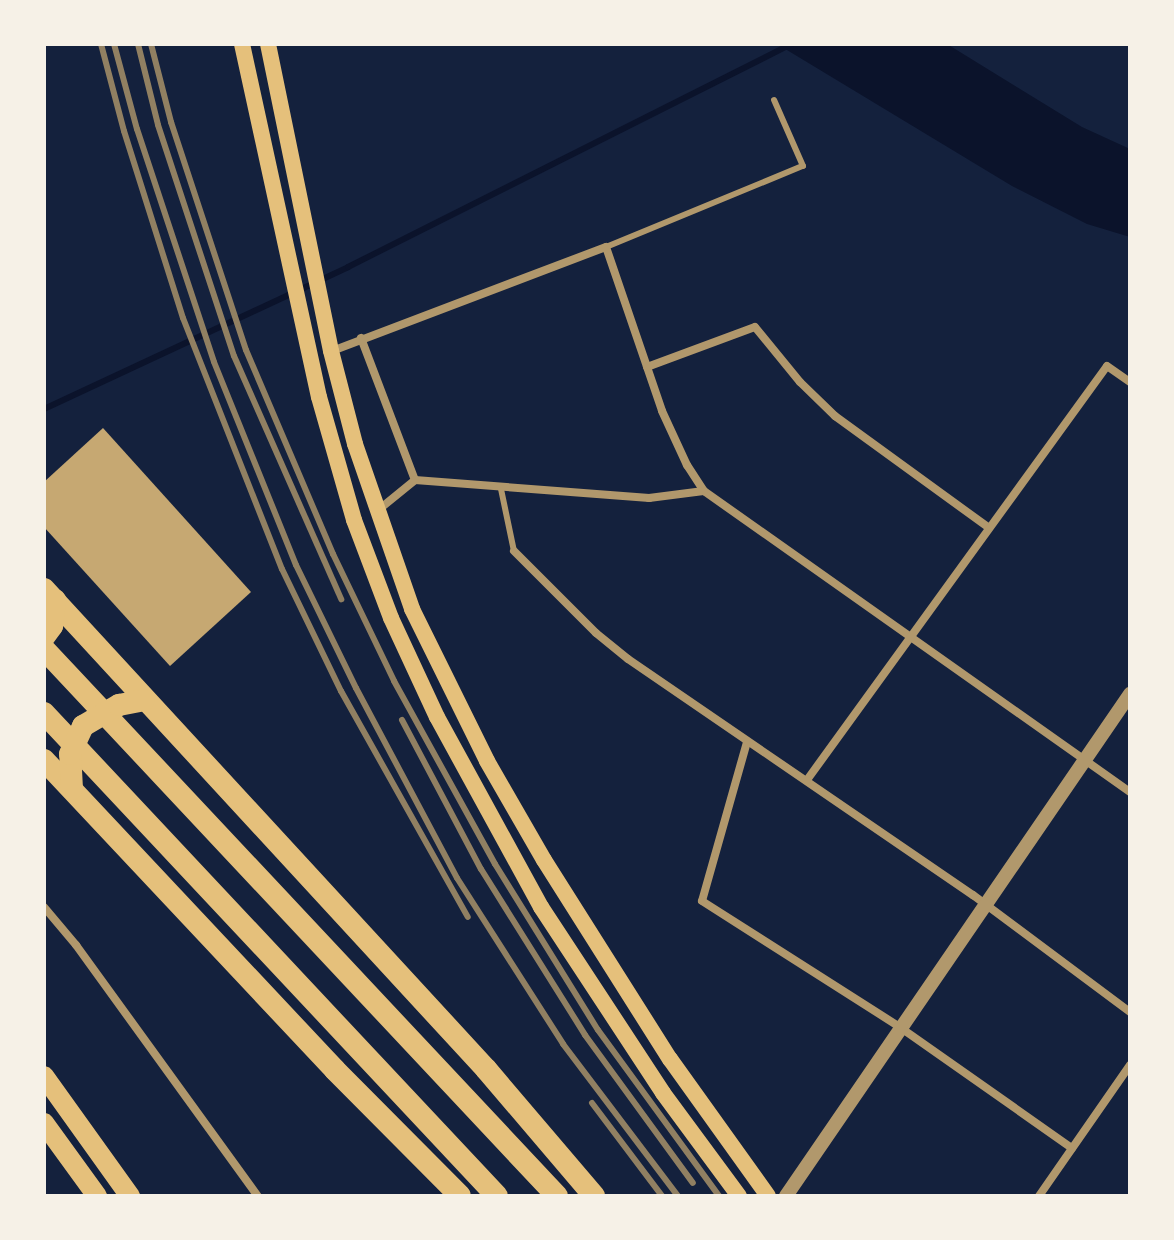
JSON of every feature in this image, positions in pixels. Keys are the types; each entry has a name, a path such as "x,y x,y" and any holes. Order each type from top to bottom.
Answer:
{"highway":[{"path":"44,637 52,626 49,594"},
{"path":"49,594 486,1069 594,1196"},
{"path":"44,649 557,1196"},
{"path":"72,789 70,754 83,726 119,705 144,700"},
{"path":"44,713 497,1196"},
{"path":"44,760 335,1070 460,1196"},
{"path":"44,769 72,789"}],"main road":[{"path":"242,44 306,342 354,520 391,618 437,717 519,868 605,1008 739,1196"},
{"path":"268,44 293,153 329,343 377,512 412,609 446,681 536,847 652,1032 768,1196"},
{"path":"44,1076 130,1196"},
{"path":"44,1123 97,1196"}],"street":[{"path":"329,343 361,338 606,247 662,411 704,491 1130,792"},
{"path":"647,367 755,327 800,382 835,416 988,527"},
{"path":"361,338 415,480"},
{"path":"807,780 1107,366 1130,382"},
{"path":"377,512 415,480 649,498 704,491"},
{"path":"514,551 596,633 747,742 807,780 986,905 1130,1012"},
{"path":"791,1194 1130,694"},
{"path":"747,742 702,901 901,1028 1072,1148"},
{"path":"44,907 76,945 258,1196"},
{"path":"1039,1196 1130,1065"}],"lane":[{"path":"606,247 803,166 774,100"},
{"path":"501,489 514,551"}],"water":[{"path":"777,44 947,44 1082,127 1130,149 1130,237 1087,224 1012,186"}],"building":[{"path":"103,428 251,592 170,666 44,527 44,482"}],"waterway":[{"path":"44,409 348,267 791,44"}],"railway":[{"path":"101,44 124,131 183,318 282,569 341,691 468,917"},
{"path":"114,44 137,129 214,362 296,565 356,688 457,878 563,1044 678,1196"},
{"path":"138,44 158,125 234,356 341,599"},
{"path":"151,44 171,122 246,350 333,554 394,681 495,864 598,1030 719,1196"},
{"path":"402,720 481,869 585,1035 693,1183"},
{"path":"592,1103 662,1196"}]}
